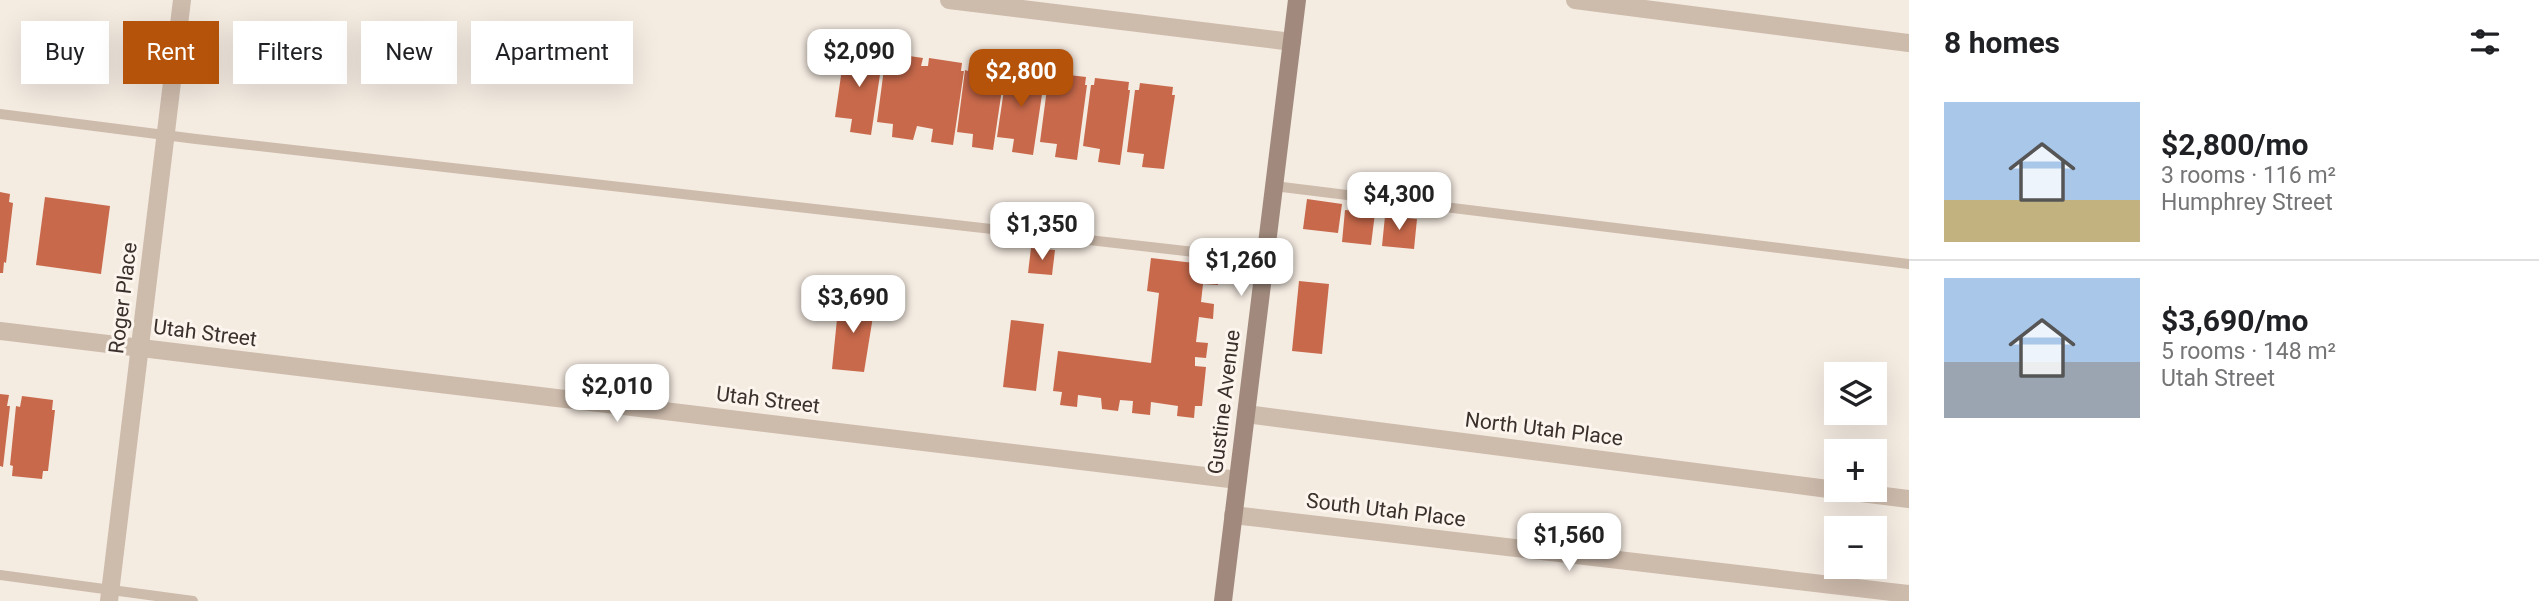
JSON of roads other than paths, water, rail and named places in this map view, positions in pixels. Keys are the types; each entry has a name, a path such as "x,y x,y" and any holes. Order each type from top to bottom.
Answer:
{"street":[{"name":"Roger Place","path":"110,595 182,0"},
{"path":"949,0 1292,42"},
{"name":"Gustine Avenue","path":"1223,601 1297,0"},
{"path":"1575,0 1909,43"},
{"name":"Utah Street","path":"0,331 1238,480"},
{"name":"North Utah Place","path":"1246,414 1824,488"},
{"name":"North Utah Place","path":"1887,496 1909,499"},
{"name":"South Utah Place","path":"1233,515 1909,594"}],"lane":[{"path":"0,114 1265,260"},
{"path":"1274,186 1909,264"},
{"path":"0,575 110,595 193,601"}]}
